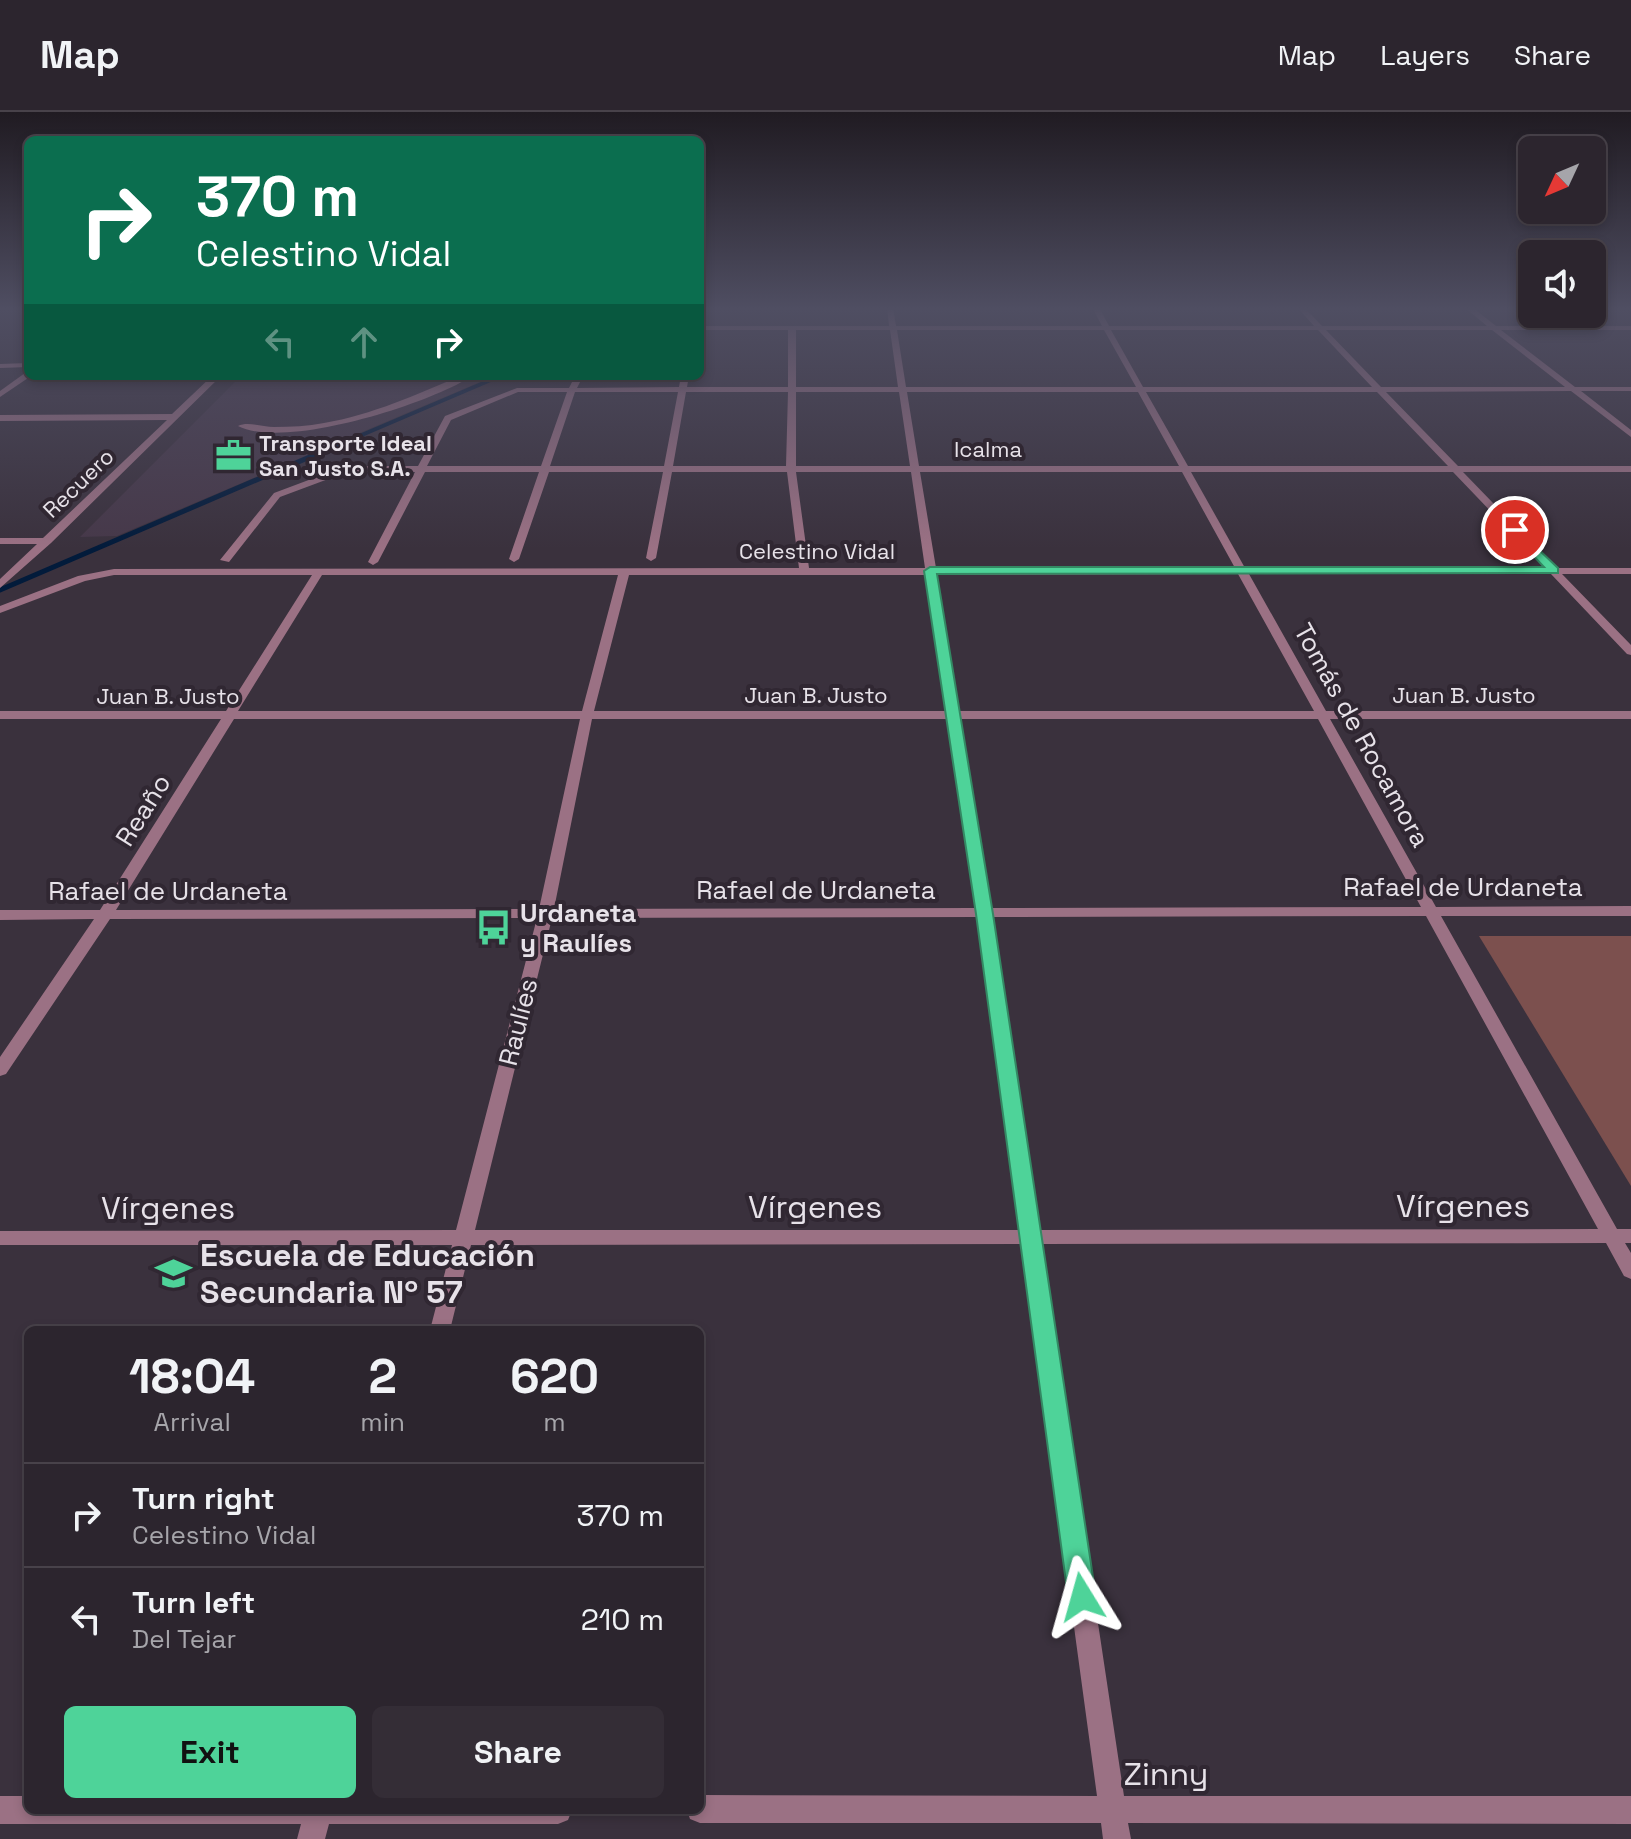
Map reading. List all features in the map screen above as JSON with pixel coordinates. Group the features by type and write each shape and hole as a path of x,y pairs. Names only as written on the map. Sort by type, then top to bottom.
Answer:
{"street":[{"name":"Recuero","path":"1,584 205,388"},
{"path":"242,426 282,431 360,416 440,388"},
{"name":"Tomás de Rocamora","path":"1138,388 1187,469 1432,911 1621,1236 1631,1271"},
{"path":"1380,388 1631,652"},
{"path":"1571,389 1631,434"},
{"path":"373,562 448,418 517,390 1631,389"},
{"path":"514,559 572,390"},
{"path":"651,558 682,390"},
{"path":"791,390 791,469 804,570"},
{"path":"904,390 913,469 984,914 1117,1839"},
{"path":"0,418 175,417"},
{"name":"Icalma","path":"225,560 277,495 346,469 1631,469"},
{"path":"0,541 47,541"},
{"name":"Celestino Vidal","path":"0,610 98,573 1631,571"},
{"name":"Reaño","path":"0,1070 105,915 319,572"},
{"name":"Raulíes","path":"441,1326 545,915 587,715 624,572"},
{"name":"Juan B. Justo","path":"0,715 1631,715"},
{"name":"Rafael de Urdaneta","path":"0,915 1631,911"},
{"name":"Vírgenes","path":"0,1238 1621,1236"},
{"name":"Zinny","path":"704,1809 1112,1807 1631,1810"},
{"path":"0,1810 24,1810"},
{"path":"311,1839 317,1814"}],"shaded area":[{"name":"Transporte Ideal San Justo S.A.","path":"229,388 467,388 117,536 80,537"},
{"path":"1479,936 1631,936 1631,1186"}],"waterway":[{"path":"350,440 473,388"},
{"path":"0,590 354,438"}],"place":[{"name":"Transporte Ideal San Justo S.A.","path":"233,456"},
{"name":"Urdaneta y Raulíes","path":"494,928"},
{"name":"Escuela de Educación Secundaria Nº 57","path":"174,1273"}],"route":[{"path":"1082,1597 984,914 930,571 1554,571 1515,530"}]}
